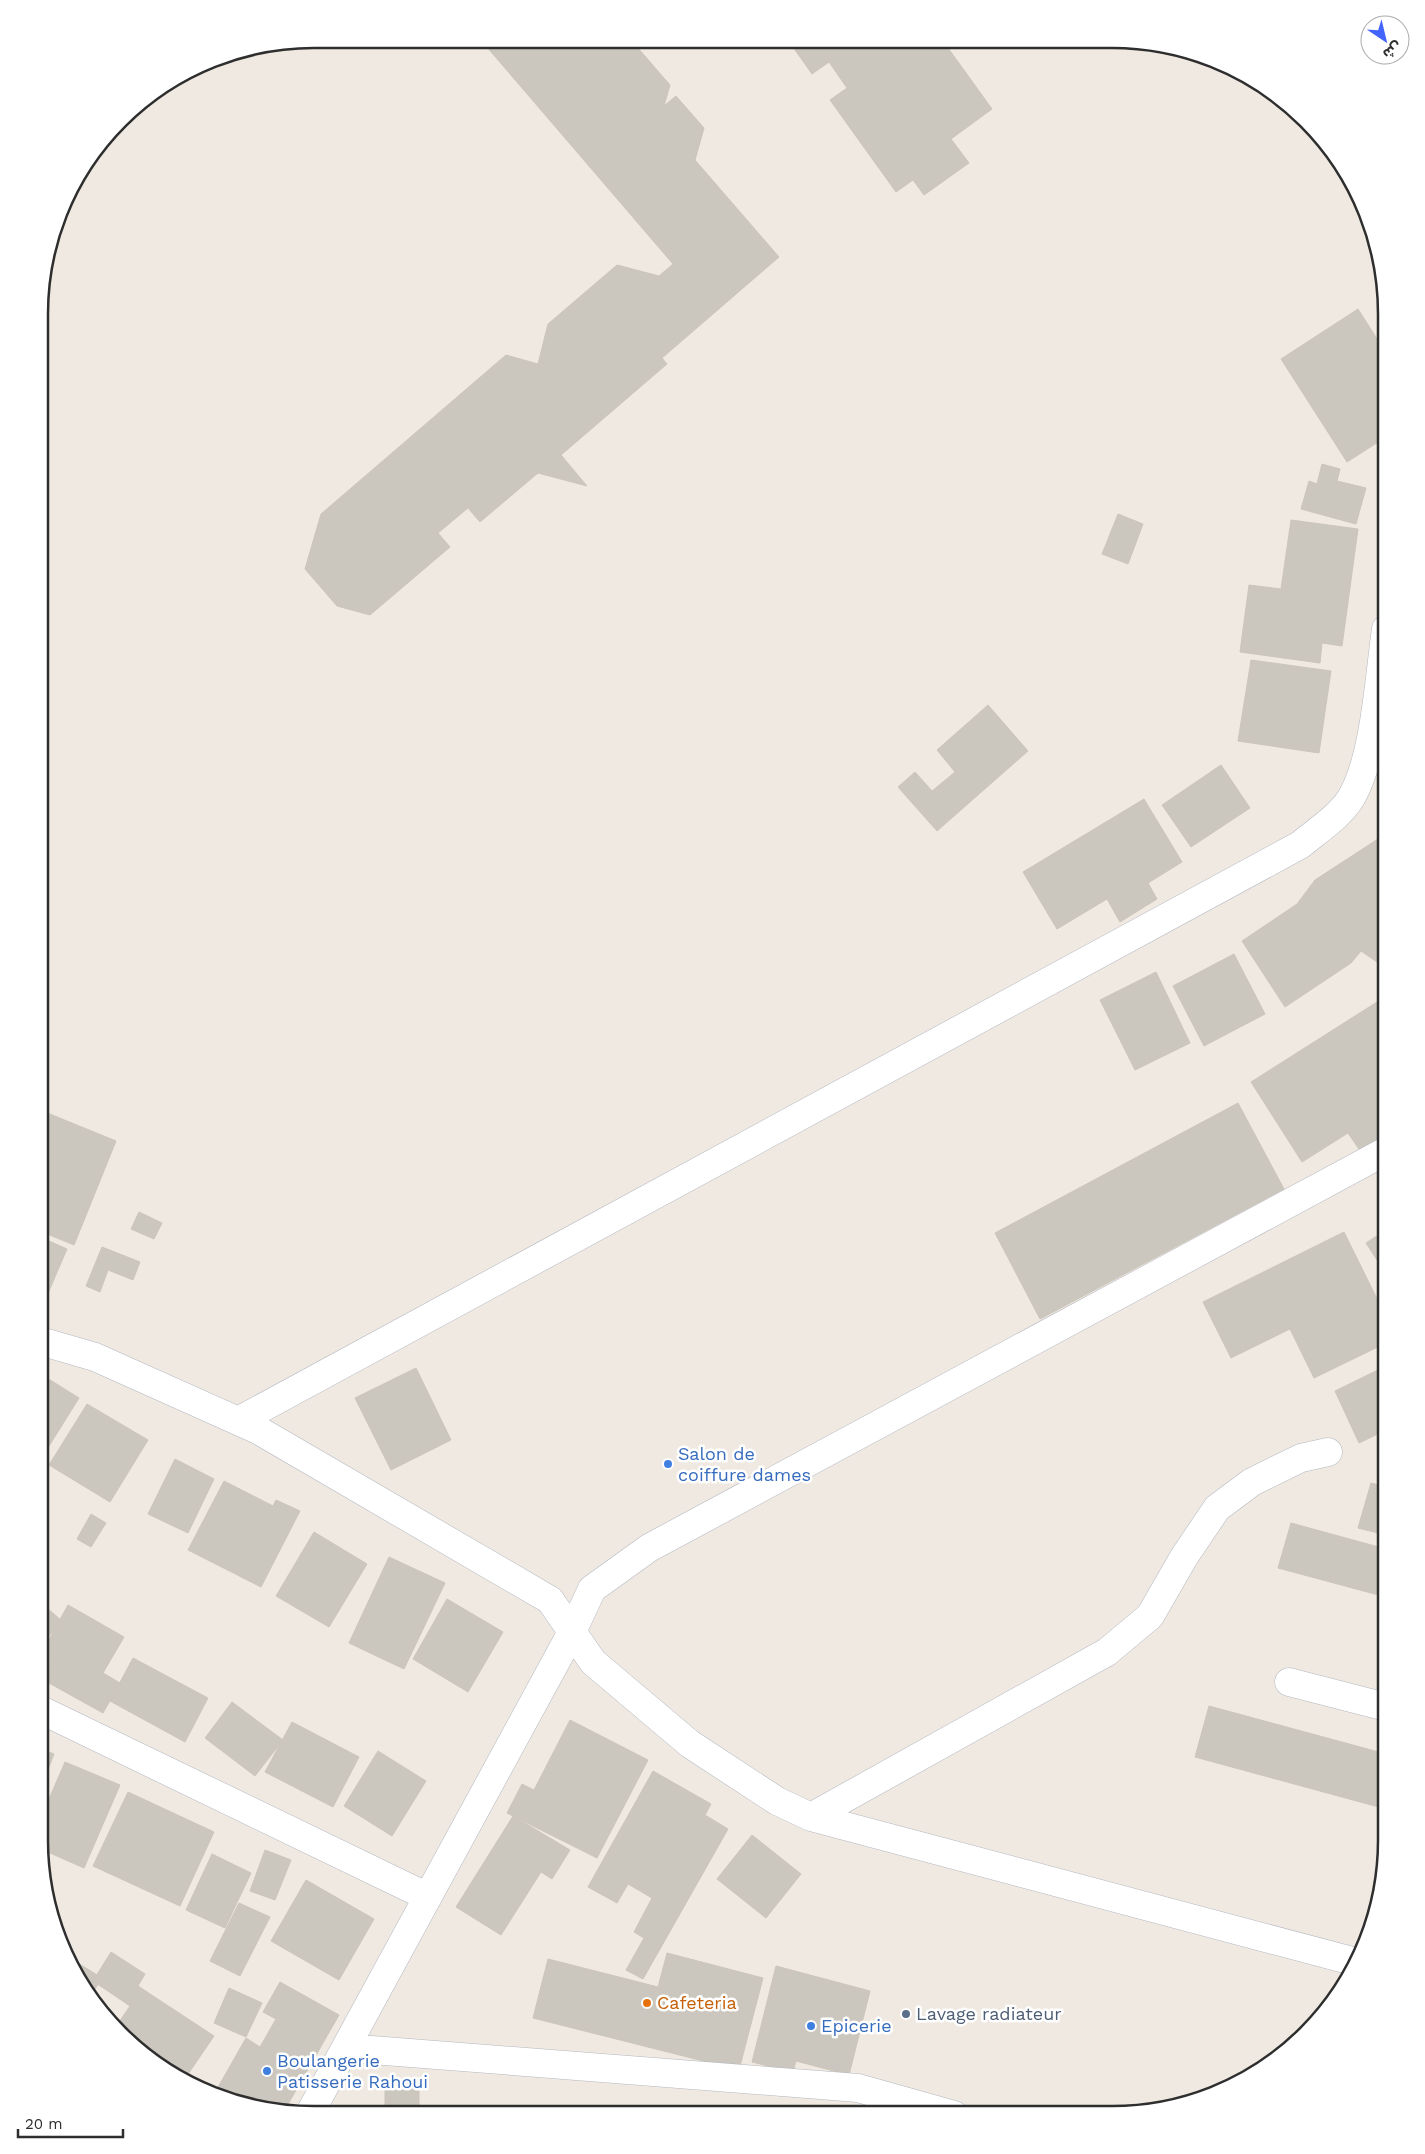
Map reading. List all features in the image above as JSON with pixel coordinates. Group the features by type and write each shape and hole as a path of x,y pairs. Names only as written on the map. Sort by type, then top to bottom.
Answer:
{"street":[{"path":"238,1421 1300,845 1333,817 1351,798 1368,755 1378,686"},
{"path":"314,2106 572,1632 592,1590 649,1548 1378,1155"},
{"path":"48,1343 95,1357 258,1430 550,1600 593,1662 690,1744 769,1796 812,1817 1349,1960"},
{"path":"812,1817 1107,1652 1150,1616 1184,1557 1217,1508 1252,1482 1301,1458 1328,1452"},
{"path":"1289,1682 1378,1705"},
{"path":"48,1713 428,1897"},
{"path":"346,2048 858,2088 922,2106"}],"building":[{"path":"488,48 638,48 670,85 664,106 676,96 704,128 695,160 779,257 662,358 667,364 561,455 587,486 538,473 480,522 468,508 438,533 450,547 370,615 337,606 305,569 321,514 506,355 538,364 548,324 617,265 659,276 673,264"},
{"path":"794,48 948,48 992,109 951,139 969,163 924,195 913,180 896,192 830,100 847,88 829,62 812,74"},
{"path":"1358,309 1378,340 1378,442 1347,462 1281,359"},
{"path":"1322,464 1340,469 1337,481 1366,488 1356,524 1301,509 1309,481 1317,484"},
{"path":"1118,514 1143,524 1128,564 1102,554"},
{"path":"1291,520 1358,529 1342,646 1322,643 1320,663 1240,652 1249,585 1281,589"},
{"path":"1251,660 1331,671 1319,753 1238,741"},
{"path":"988,705 1028,751 937,831 898,787 915,772 932,791 955,772 937,750"},
{"path":"1221,765 1250,808 1191,847 1162,805"},
{"path":"1144,799 1182,862 1148,883 1157,899 1120,922 1107,899 1057,929 1023,872"},
{"path":"1378,839 1378,963 1361,951 1351,963 1285,1007 1242,941 1297,904 1315,880"},
{"path":"1234,954 1265,1014 1204,1046 1173,986"},
{"path":"1156,972 1190,1043 1135,1070 1100,1000"},
{"path":"1377,1002 1378,1004 1378,1146 1363,1155 1348,1133 1302,1162 1251,1082"},
{"path":"1238,1103 1284,1189 1040,1319 995,1233"},
{"path":"48,1113 116,1141 74,1245 48,1234"},
{"path":"139,1212 162,1223 154,1239 131,1229"},
{"path":"1344,1232 1378,1301 1378,1347 1314,1378 1290,1329 1231,1358 1203,1302"},
{"path":"1378,1235 1378,1262 1366,1243"},
{"path":"48,1241 67,1249 48,1293"},
{"path":"102,1247 140,1262 133,1280 108,1270 100,1292 86,1286"},
{"path":"416,1368 451,1440 391,1470 355,1398"},
{"path":"1378,1370 1378,1434 1359,1443 1335,1391"},
{"path":"48,1379 79,1398 48,1448"},
{"path":"87,1404 148,1440 110,1502 49,1465"},
{"path":"175,1459 214,1479 188,1533 148,1514"},
{"path":"224,1481 273,1506 276,1500 300,1511 261,1587 188,1550"},
{"path":"1371,1483 1378,1485 1378,1533 1358,1528"},
{"path":"91,1514 106,1523 91,1547 77,1539"},
{"path":"1291,1523 1378,1547 1378,1595 1278,1568"},
{"path":"314,1532 367,1564 329,1627 276,1596"},
{"path":"389,1557 445,1583 404,1669 349,1643"},
{"path":"447,1599 503,1632 468,1692 413,1659"},
{"path":"68,1605 124,1637 103,1673 120,1683 103,1713 48,1682 48,1663 50,1659 48,1658 48,1641"},
{"path":"48,1609 62,1621 48,1637"},
{"path":"133,1658 208,1698 185,1742 110,1701"},
{"path":"232,1702 283,1740 255,1776 205,1738"},
{"path":"1209,1706 1378,1752 1378,1807 1195,1757"},
{"path":"570,1720 648,1760 597,1858 507,1813 522,1784 534,1790"},
{"path":"292,1722 359,1757 333,1807 265,1772"},
{"path":"378,1751 426,1781 392,1836 344,1806"},
{"path":"48,1752 54,1754 48,1770"},
{"path":"65,1762 120,1785 84,1868 48,1852 48,1801"},
{"path":"653,1771 711,1804 705,1815 728,1829 643,1979 626,1970 644,1938 634,1932 652,1898 628,1884 617,1903 588,1887"},
{"path":"128,1792 214,1832 180,1906 93,1866"},
{"path":"513,1816 570,1850 552,1879 541,1872 501,1935 456,1907"},
{"path":"752,1835 801,1874 766,1918 717,1879"},
{"path":"265,1850 291,1860 275,1900 250,1891"},
{"path":"212,1854 251,1873 225,1928 186,1910"},
{"path":"306,1880 374,1919 339,1980 271,1941"},
{"path":"239,1903 270,1917 240,1976 210,1961"},
{"path":"111,1952 145,1974 138,1986 214,2036 188,2075 152,2052 125,2029 119,2022 130,2006 93,1981"},
{"name":"Cafeteria","path":"667,1953 763,1978 739,2070 533,2018 548,1959 658,1987"},
{"path":"77,1963 102,1978 94,1991"},
{"name":"Epicerie","path":"776,1966 870,1991 849,2075 796,2061 793,2072 752,2062"},
{"name":"Boulangerie Patisserie Rahoui","path":"280,1982 339,2015 288,2105 245,2097 218,2088 246,2038 260,2047 276,2019 263,2012"},
{"path":"229,1988 262,2003 246,2037 214,2023"},
{"path":"385,2079 419,2079 419,2106 385,2106"}],"place":[{"name":"Salon de coiffure dames","path":"668,1464"},
{"name":"Cafeteria","path":"647,2003"},
{"name":"Lavage radiateur","path":"906,2014"},
{"name":"Epicerie","path":"811,2026"},
{"name":"Boulangerie Patisserie Rahoui","path":"267,2071"}]}
